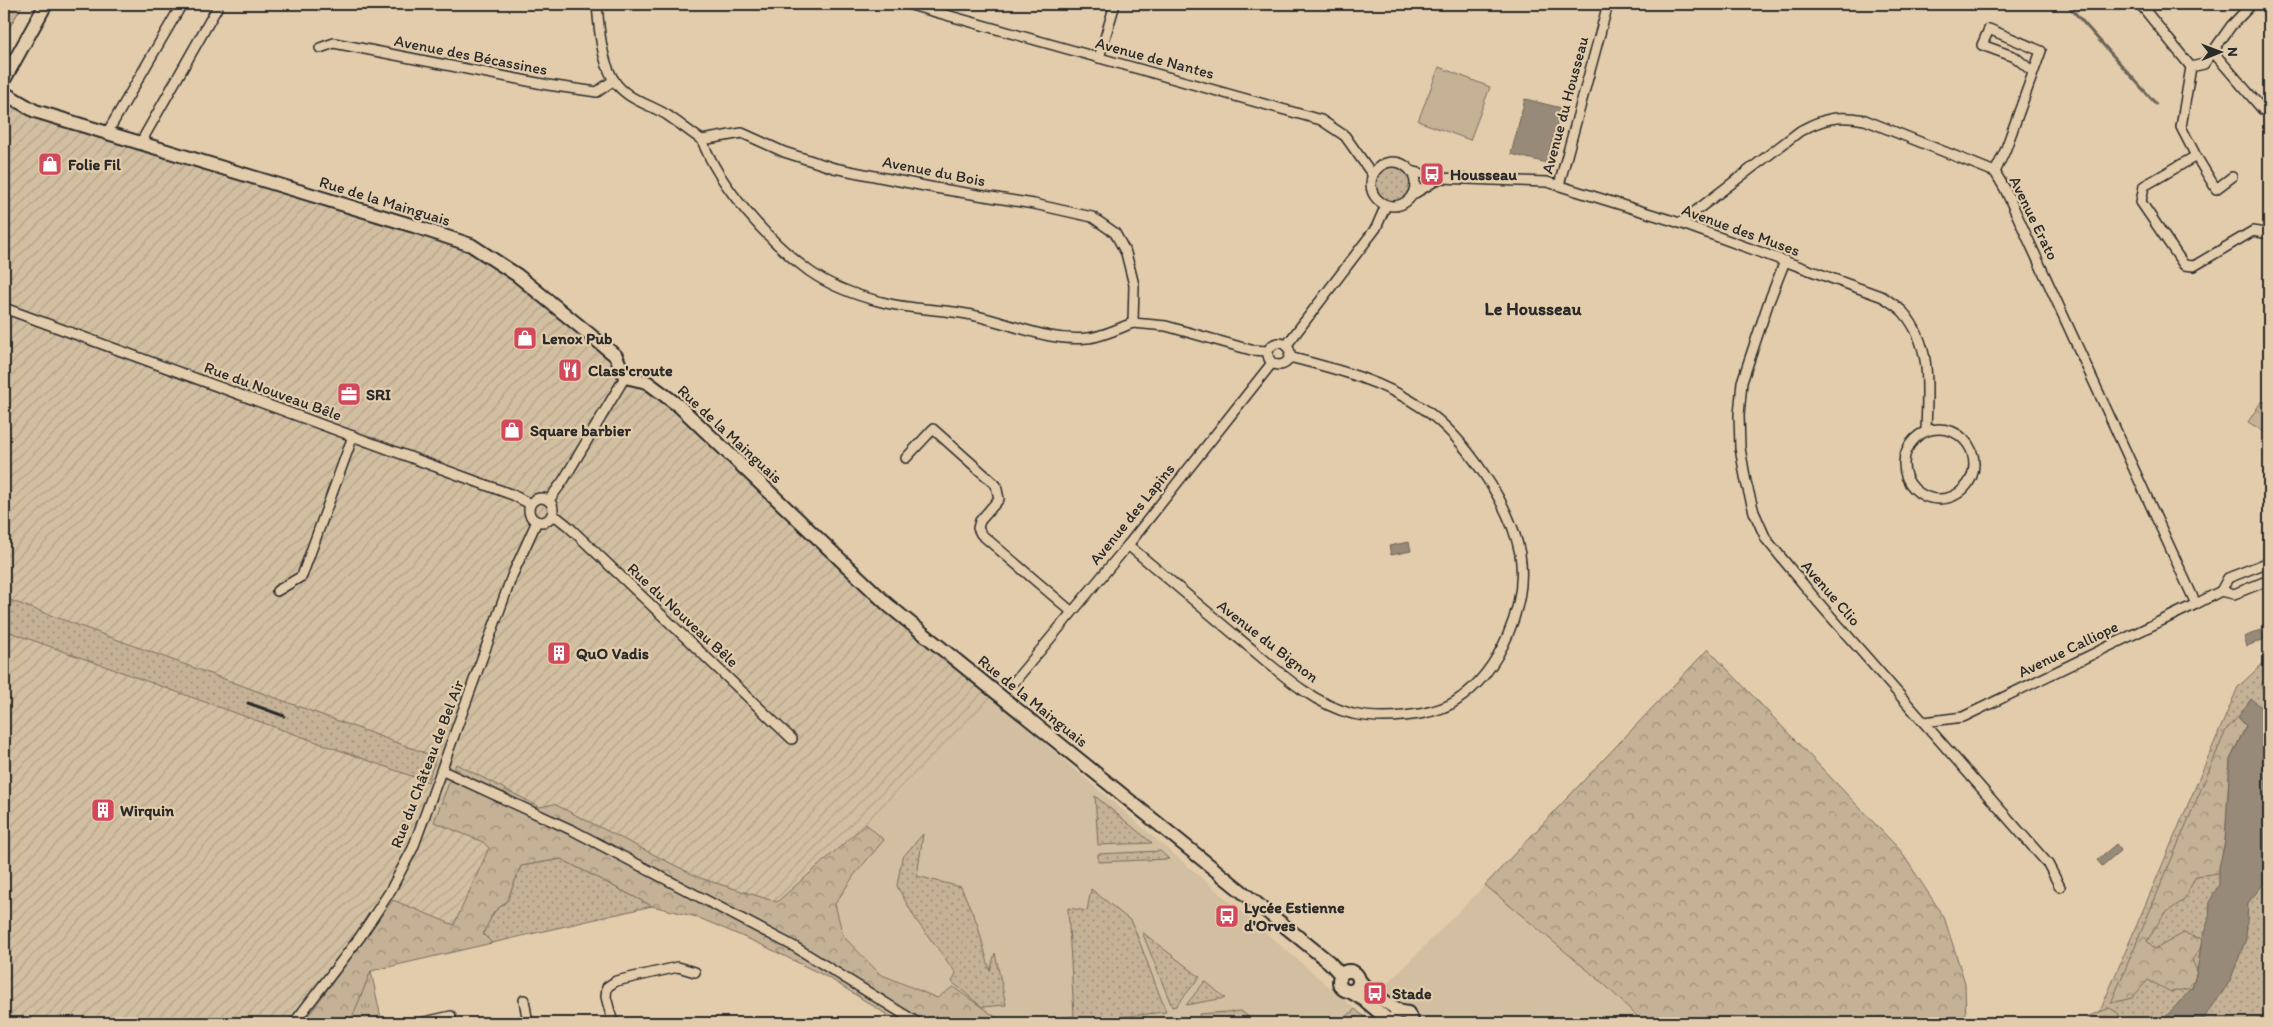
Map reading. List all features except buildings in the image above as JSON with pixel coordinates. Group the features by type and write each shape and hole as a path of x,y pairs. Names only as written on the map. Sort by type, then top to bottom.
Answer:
{"street":[{"path":"4,80 46,4"},
{"path":"108,133 182,4"},
{"path":"597,4 605,56 614,80 636,101 666,115 702,140 706,152 728,186 770,236 810,272 836,285 882,302 974,316 1060,339 1089,338 1133,323 1166,326 1251,350 1268,351 1276,344 1286,346"},
{"name":"Avenue de Nantes","path":"906,4 1321,120 1346,136 1372,174"},
{"path":"1099,58 1115,4"},
{"name":"Avenue du Housseau","path":"1559,185 1608,4"},
{"path":"2140,4 2191,67 2181,127 2196,156 2216,188 2232,177"},
{"path":"2191,67 2204,64 2231,26 2252,4"},
{"path":"140,142 217,8"},
{"path":"1995,172 2041,51 1988,29 1982,45 2014,57 2033,72"},
{"name":"Avenue des Bécassines","path":"320,48 334,43 548,85 597,92 614,80"},
{"path":"2213,52 2264,110"},
{"name":"Rue de la Mainguais","path":"4,93 35,111 472,246 518,275 616,356 625,377 647,382 679,406 888,605 1329,962 1341,975"},
{"name":"Avenue Erato","path":"1680,223 1800,131 1822,119 1846,116 1865,120 1995,172 2005,189 2196,604"},
{"name":"Avenue du Bois","path":"702,140 742,133 784,152 834,168 935,188 1053,207 1092,217 1115,233 1126,252 1134,285 1133,323"},
{"path":"2196,156 2144,186 2142,202 2184,266 2194,266 2253,232 2269,234"},
{"path":"1412,195 1415,183 1411,171 1400,163 1387,162 1372,174 1370,182 1374,196 1386,205 1401,205 1412,195 1440,178"},
{"name":"Avenue des Muses","path":"1411,171 1440,178 1547,182 1559,185 1680,223 1883,297 1904,313 1919,338 1927,365 1926,431"},
{"path":"1286,346 1376,228 1386,205"},
{"name":"Avenue Clio","path":"1786,261 1768,304 1742,382 1740,448 1754,512 1766,539 2048,864 2060,887"},
{"name":"Rue du Nouveau Bêle","path":"4,308 513,495 530,504"},
{"path":"1268,351 1268,358 1272,363 1283,365 1289,356 1286,346"},
{"name":"Avenue du Bignon","path":"1128,545 1284,675 1320,700 1353,714 1395,717 1426,712 1456,701 1477,681 1496,658 1510,632 1521,590 1520,555 1514,528 1475,458 1426,410 1402,395 1371,379 1289,356"},
{"name":"Avenue des Lapins","path":"1014,682 1071,611 1128,545 1272,363"},
{"path":"549,500 563,481 625,377"},
{"path":"906,458 934,429 996,485 999,499 980,521 978,528 981,534 1071,611"},
{"path":"1948,430 1963,438 1972,452 1975,463 1968,484 1960,493 1950,498 1938,500 1926,498 1908,482 1904,471 1904,458 1912,442 1926,431 1948,430"},
{"path":"277,591 302,576 353,436"},
{"path":"539,498 549,500 553,510 551,516 545,521 537,521 530,516 530,504 539,498"},
{"name":"Rue du Nouveau Bêle","path":"551,516 558,518 568,526 792,739"},
{"name":"Rue du Château de Bel Air","path":"294,1023 360,937 389,893 414,848 512,576 537,521"},
{"name":"Avenue Calliope","path":"1924,722 1963,717 2196,604 2221,590 2228,578 2269,562"},
{"name":"Avenue Calliope","path":"2221,590 2234,594 2269,580"},
{"path":"443,771 574,831 795,947 918,1023"},
{"path":"613,1023 606,997 608,987 616,982 678,967 695,972"},
{"path":"1402,1012 1395,1016 1392,1023 1363,999 1340,986 1341,975 1346,972 1356,975 1369,991 1410,1015 1413,1023"},
{"path":"1349,991 1355,989 1359,980"},
{"path":"524,1000 528,1023"},
{"path":"420,1023 439,1021 451,1016"}],"shaded area":[{"path":"4,99 493,255 607,345 653,394 921,638 996,702 866,824 777,902 700,878 554,804 540,807 456,764 483,842 489,848 454,925 393,900 303,1023 4,1023 4,630 428,782 436,757 4,598"},
{"path":"1525,99 1561,108 1547,163 1511,154"},
{"path":"1409,542 1411,551 1391,555 1389,546"},
{"path":"2261,630 2265,639 2247,646 2244,637"},
{"path":"2251,699 2269,713 2269,867 2265,882 2248,903 2246,939 2230,981 2201,1023 2160,1023 2192,988 2197,971 2202,939 2209,918 2210,901 2219,884 2219,867 2225,842 2230,760 2246,726 2238,717"},
{"path":"996,702 1355,1009 1340,1023 1004,1023 953,987 937,998 880,974 843,936 835,904 855,874 884,840 866,824"},
{"path":"2116,844 2121,850 2102,866 2097,860"},
{"path":"1485,885 1604,984 1644,1023 1424,1023 1383,988"}],"green space":[{"path":"4,4 23,4 4,37"},
{"path":"1439,67 1490,87 1470,140 1418,121"},
{"path":"1393,165 1406,171 1412,184 1406,197 1393,203 1380,197 1374,184 1380,171"},
{"path":"2261,402 2269,402 2269,435 2248,422"},
{"path":"4,598 436,757 428,782 4,630"},
{"path":"1708,649 1900,850 1944,917 1965,983 1966,1023 1644,1023 1604,984 1485,885"},
{"path":"2269,658 2269,1023 2095,1023 2238,687"},
{"path":"2269,675 2269,713 2261,684"},
{"path":"2238,717 2246,726 2230,760 2225,842 2219,873 2196,876 2184,900 2164,914 2147,941 2155,949 2184,933 2202,939 2200,949 2192,960 2197,971 2192,988 2171,992 2148,980 2132,998 2111,1003 2226,730"},
{"path":"456,764 540,807 554,804 700,878 777,902 866,824 884,840 855,874 835,904 843,936 880,974 937,998 953,987 1004,1023 900,1023 829,978 760,944 697,917 652,906 561,859 521,866 507,901 494,912 483,934 492,943 371,971 351,1023 303,1023 393,900 454,925 489,848 483,842 434,822"},
{"path":"1095,796 1152,843 1098,845"},
{"path":"923,834 917,876 961,887 977,923 990,971 995,953 1006,1005 982,1007 952,982 956,973 916,920 897,886 902,858"},
{"path":"1160,851 1169,859 1098,862 1098,854"},
{"path":"561,859 652,906 492,943 482,934 494,912 507,901 521,866"},
{"path":"1091,889 1132,922 1166,1012 1111,1018 1111,1023 1015,1023 1014,1021 1074,1016 1068,908 1087,911"},
{"path":"1142,932 1200,977 1176,1006 1172,1007"},
{"path":"371,971 382,1023 351,1023 352,1018"},
{"path":"1205,981 1225,998 1186,1005"},
{"path":"2110,1008 2118,1013 2122,1023 2087,1023 2089,1016"},
{"path":"1355,1009 1372,1023 1340,1023"},
{"path":"1241,1011 1256,1023 1200,1023 1199,1014"}],"waterway":[{"path":"2067,4 2156,104"}],"railway":[{"path":"248,703 284,716"}],"place":[{"name":"Folie Fil","path":"50,164"},
{"name":"Housseau","path":"1432,174"},
{"name":"Lenox Pub","path":"525,338"},
{"name":"Class'croute","path":"570,370"},
{"name":"SRI","path":"349,394"},
{"name":"Square barbier","path":"512,430"},
{"name":"QuO Vadis","path":"559,653"},
{"name":"Wirquin","path":"103,810"},
{"name":"Lycée Estienne d'Orves","path":"1227,916"},
{"name":"Stade","path":"1375,993"}],"district":[{"name":"Le Housseau","path":"1533,309"}]}
